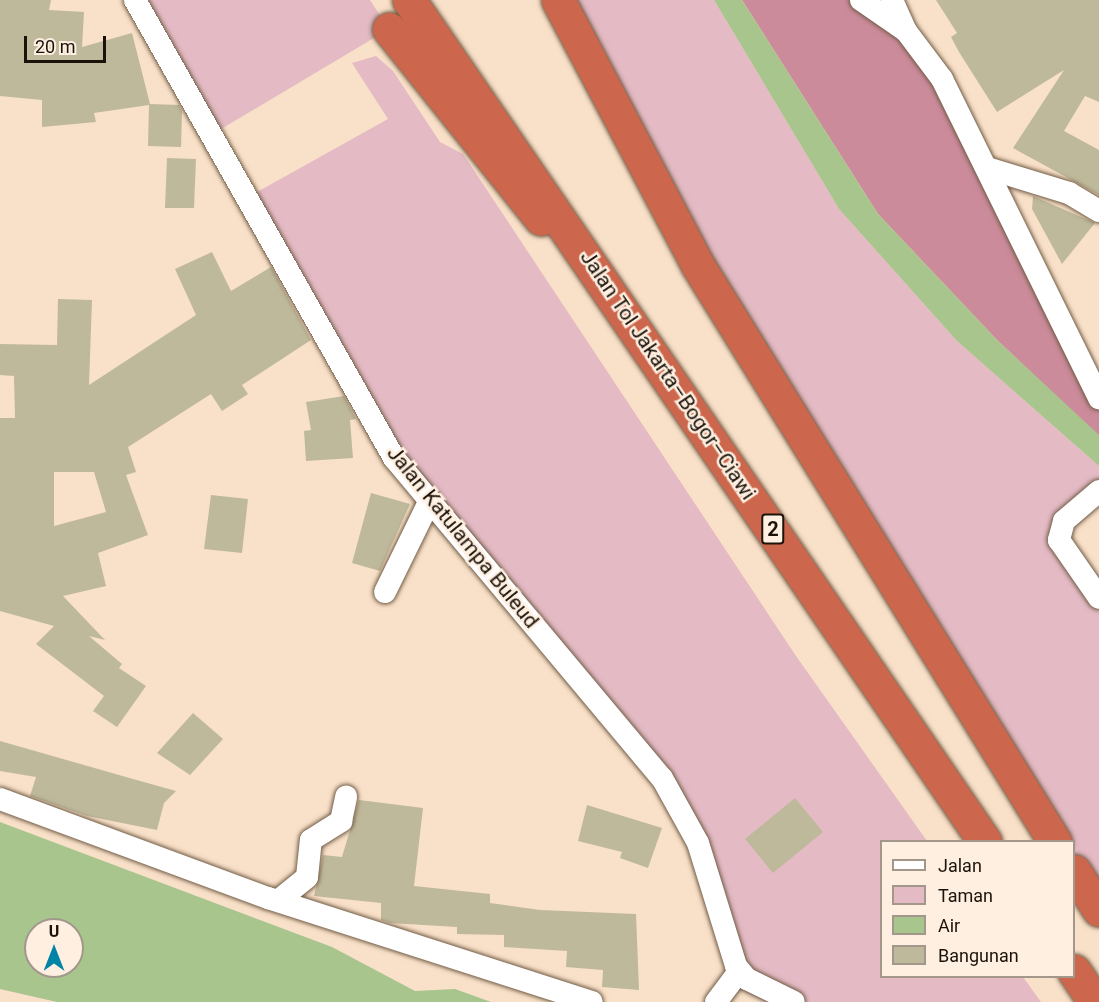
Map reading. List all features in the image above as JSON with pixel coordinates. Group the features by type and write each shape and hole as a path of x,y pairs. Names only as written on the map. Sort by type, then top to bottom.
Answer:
{"highway":[{"name":"Jalan Tol Jakarta–Bogor–Ciawi","path":"409,0 627,313 984,840"},
{"path":"558,0 697,264 1054,840"},
{"path":"389,29 504,180 627,313"},
{"path":"1075,873 1099,910"},
{"path":"1075,972 1095,1002"}],"street":[{"name":"Jalan Katulampa Buleud","path":"135,0 394,458 684,808 739,972"},
{"path":"861,0 906,31"},
{"path":"892,0 906,31 942,79 1099,398"},
{"path":"987,168 1069,193 1099,211"},
{"path":"1099,491 1064,520 1059,540 1099,598"},
{"path":"386,592 430,500"},
{"path":"279,900 307,877 311,840 341,821 346,797"},
{"path":"0,799 279,900 592,1002"},
{"path":"716,1002 739,972 794,1002"}],"green space":[{"path":"134,0 370,0 389,29 211,135"},
{"path":"558,0 714,0 839,209 957,341 1099,466 1099,491 1059,540 1099,598 1099,910 1075,873 1075,840 1054,840"},
{"path":"376,56 393,71 440,142 463,154 796,656 926,840 880,840 880,978 1024,978 1041,1002 767,1002 739,989 690,822 425,509 243,200 388,119 352,63"}],"shaded area":[{"path":"742,0 861,0 906,31 1099,399 1099,436 997,340 878,214"}],"water":[{"path":"714,0 742,0 878,214 997,340 1099,435 1099,466 957,341 839,209"},
{"path":"0,822 332,947 415,991 455,989 491,1002 57,1002 0,989"}],"building":[{"path":"0,0 51,0 49,10 84,12 82,47 132,33 150,104 179,105 182,111 181,147 148,146 149,105 94,113 96,122 42,127 42,100 0,96"},
{"path":"936,0 1099,0 1099,102 1085,96 1064,131 1099,150 1099,195 1013,148 1064,70 997,112 959,52 951,37 957,33"},
{"path":"167,158 196,159 194,208 165,208"},
{"path":"1033,196 1095,223 1062,264 1032,209"},
{"path":"212,252 231,291 271,267 311,340 242,385 248,394 222,411 211,394 128,447 136,472 126,475 148,535 98,553 106,586 63,596 105,640 89,636 122,664 119,668 146,686 117,727 93,711 104,696 36,644 54,626 0,611 0,418 15,418 14,376 0,375 0,344 57,345 58,299 92,300 89,385 196,315 175,269","holes":["54,472 94,472 106,512 54,526"]},
{"path":"344,396 356,419 350,420 353,458 306,461 304,431 311,430 306,402"},
{"path":"371,493 410,504 380,571 352,563"},
{"path":"211,495 248,499 242,553 204,549"},
{"path":"193,713 223,739 190,775 157,753"},
{"path":"0,741 176,791 164,803 157,830 87,816 30,796 36,777 0,771"},
{"path":"795,798 823,832 773,873 745,839"},
{"path":"359,800 423,808 414,886 490,894 490,903 540,910 636,914 639,990 602,987 603,970 566,967 567,951 504,947 504,935 457,934 457,927 390,923 381,920 381,903 314,896 323,855 342,857"},
{"path":"587,805 662,828 648,868 620,858 622,852 578,841"}]}
